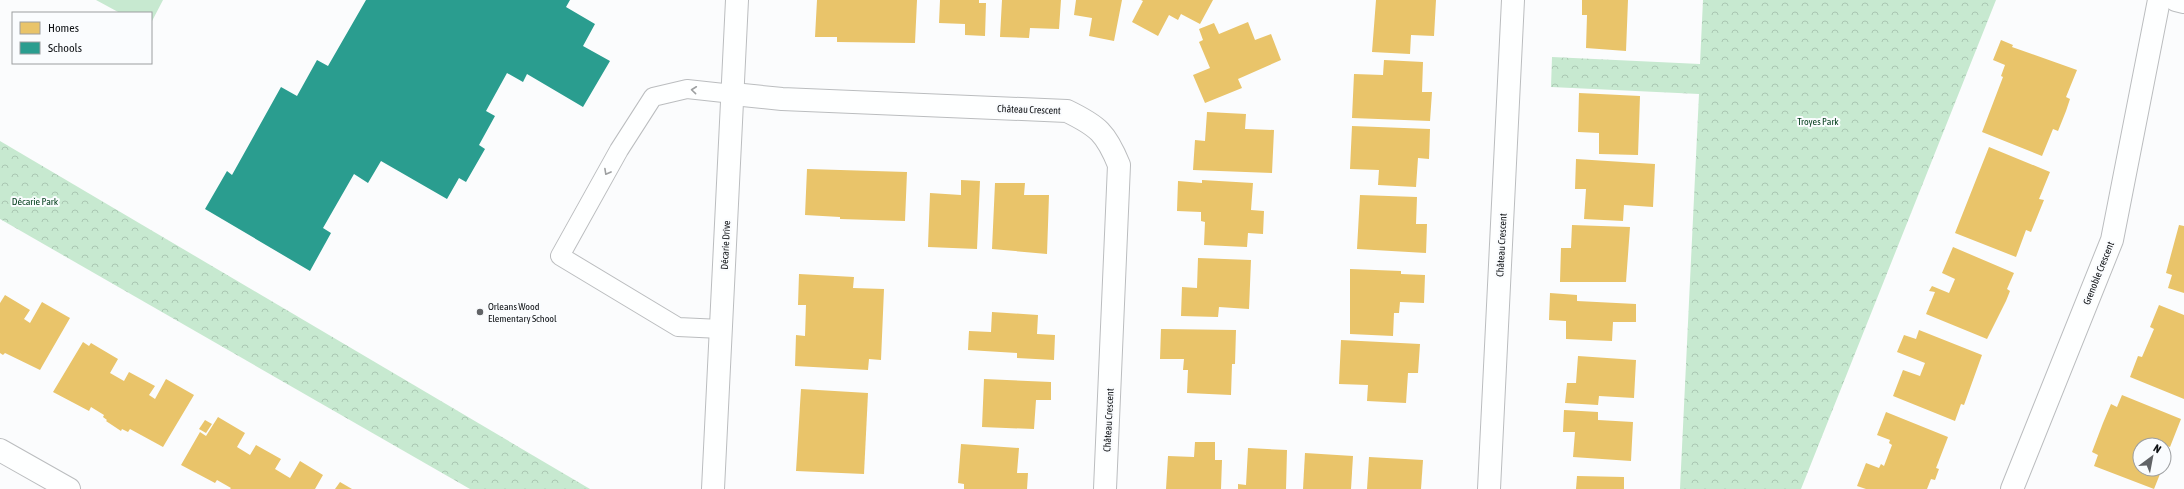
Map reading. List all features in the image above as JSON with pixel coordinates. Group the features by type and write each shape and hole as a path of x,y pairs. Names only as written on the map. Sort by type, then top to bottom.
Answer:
{"street":[{"name":"Décarie Drive","path":"713,489 737,0"},
{"name":"Château Crescent","path":"1489,489 1513,0"},
{"name":"Grenoble Crescent","path":"2012,489 2112,240 2159,0"},
{"path":"2176,0 2184,2"},
{"name":"Château Crescent","path":"733,94 790,99 1067,111 1085,119 1101,131 1111,146 1119,165 1104,489"},
{"path":"0,450 69,489"}],"lane":[{"path":"720,329 678,327 560,256 619,150 653,97 687,89 733,94"}],"green space":[{"path":"96,0 163,0 152,21 152,12 118,12"},
{"name":"Troyes Park","path":"1703,0 1996,0 1801,489 1680,489 1699,94 1551,87 1552,57 1700,64"},
{"name":"Décarie Park","path":"0,141 590,489 470,489 0,219"}],"building: Homes":[{"path":"817,0 917,0 915,43 837,42 837,37 815,37"},
{"path":"940,0 979,0 979,3 986,3 985,36 965,35 965,24 939,23"},
{"path":"1002,0 1061,0 1059,29 1030,28 1029,38 1000,37"},
{"path":"1076,0 1122,0 1114,41 1089,36 1092,18 1074,15"},
{"path":"1141,0 1213,0 1200,24 1181,14 1178,20 1169,15 1158,36 1132,22 1143,1"},
{"path":"1376,0 1436,0 1434,36 1411,35 1410,54 1372,52"},
{"path":"1582,0 1628,0 1626,51 1586,48 1587,15 1582,15"},
{"path":"1248,22 1255,40 1271,34 1281,60 1238,79 1242,88 1205,103 1193,75 1210,68 1199,42 1203,40 1199,29 1214,23 1219,34"},
{"path":"2001,40 2013,45 2012,47 2077,70 2066,97 2070,99 2058,131 2053,129 2042,156 1982,132 2003,77 2001,76 2005,65 1993,60"},
{"path":"1384,60 1423,62 1422,92 1432,92 1430,121 1352,118 1354,74 1383,75"},
{"path":"1579,93 1640,96 1638,155 1599,154 1599,133 1578,132"},
{"path":"1207,112 1246,114 1245,129 1274,130 1272,173 1193,170 1195,140 1205,141"},
{"path":"1352,126 1430,129 1429,159 1418,158 1416,187 1378,185 1379,170 1350,169"},
{"path":"1989,147 2050,172 2039,199 2044,200 2031,232 2026,230 2016,257 1955,233"},
{"path":"1576,159 1655,164 1653,207 1624,205 1623,221 1584,219 1586,189 1575,189"},
{"path":"807,169 907,172 905,221 840,219 840,217 805,215"},
{"path":"961,180 980,181 977,249 928,247 930,193 961,195"},
{"path":"1202,180 1253,183 1251,210 1264,211 1263,234 1248,233 1247,247 1204,245 1205,222 1201,221 1201,212 1177,211 1178,181 1202,183"},
{"path":"995,183 1025,183 1024,195 1049,195 1047,254 992,249"},
{"path":"1360,195 1417,197 1416,224 1427,224 1426,253 1357,249"},
{"path":"1572,225 1630,227 1626,282 1560,282 1561,248 1571,248"},
{"path":"2179,225 2184,226 2184,293 2168,288 2172,275 2166,273"},
{"path":"1953,247 2014,273 2007,289 2010,291 2006,301 1987,339 1926,314 1935,292 1929,291 1932,286 1949,293 1955,279 1942,273"},
{"path":"1198,258 1251,260 1249,309 1219,307 1218,317 1181,316 1182,287 1197,288"},
{"path":"1350,269 1401,271 1401,274 1425,275 1424,303 1400,302 1399,313 1394,313 1393,336 1350,334"},
{"path":"799,274 854,277 853,288 884,289 881,360 869,359 868,370 795,366 796,335 805,336 806,305 798,305"},
{"path":"1550,293 1577,295 1577,301 1636,304 1636,322 1613,322 1612,341 1566,339 1566,321 1549,320"},
{"path":"5,295 30,310 24,319 30,323 42,302 70,318 40,370 5,353 3,355 0,353 0,303"},
{"path":"2159,305 2184,315 2184,399 2130,377 2138,356 2142,357 2154,329 2150,327"},
{"path":"992,312 1038,315 1037,334 1055,335 1054,360 1017,358 1017,353 968,350 969,331 991,332"},
{"path":"1161,329 1236,330 1235,364 1232,364 1231,395 1187,393 1188,370 1183,370 1184,359 1160,359"},
{"path":"1919,330 1982,355 1964,405 1961,404 1955,421 1893,396 1903,370 1920,376 1925,363 1897,352 1904,335 1916,339"},
{"path":"1341,340 1420,344 1418,373 1408,373 1406,403 1367,401 1368,385 1339,384"},
{"path":"83,342 89,346 91,343 118,359 110,373 124,381 129,372 155,386 149,395 155,399 166,379 194,395 163,447 130,429 128,432 122,429 121,431 106,421 107,420 103,417 104,415 91,407 89,411 53,392"},
{"path":"1578,356 1636,360 1634,398 1599,396 1598,405 1565,403 1567,383 1576,383"},
{"path":"984,379 1051,382 1051,400 1036,400 1034,429 982,427"},
{"path":"801,389 868,393 864,474 796,471"},
{"path":"2122,395 2181,419 2172,442 2172,437 2132,437 2132,477 2159,477 2154,489 2094,466 2098,455 2092,452 2103,423 2111,404 2117,407"},
{"path":"1564,410 1598,412 1598,420 1633,422 1631,461 1573,457 1575,432 1563,432"},
{"path":"1886,412 1948,437 1936,468 1939,469 1935,480 1931,479 1927,489 1866,489 1857,486 1866,463 1879,468 1881,464 1884,466 1892,445 1889,443 1890,440 1877,435"},
{"path":"218,417 245,433 237,447 250,455 256,445 281,459 275,469 290,478 300,461 323,475 315,489 230,489 231,488 217,480 215,483 181,465 200,432 206,436"},
{"path":"205,420 212,424 206,433 199,429"},
{"path":"1195,442 1215,442 1215,460 1222,460 1221,489 1166,489 1168,456 1194,457"},
{"path":"961,444 1019,448 1017,473 1028,473 1027,489 964,489 964,484 958,483"},
{"path":"1248,448 1287,450 1286,489 1238,489 1238,484 1246,485"},
{"path":"1305,453 1353,456 1351,489 1303,489"},
{"path":"1369,457 1423,460 1421,489 1367,489"},
{"path":"1577,476 1624,477 1624,489 1576,489"},
{"path":"340,482 352,489 335,489"}],"building: Schools":[{"path":"366,0 570,0 566,7 595,24 583,46 610,61 583,107 527,74 523,82 507,73 486,111 495,116 479,145 485,149 466,182 459,178 447,199 381,161 368,183 354,174 323,228 331,233 310,271 205,209 227,171 232,175 281,87 297,96 317,60 328,66"}],"place":[{"name":"Orleans Wood Elementary School","path":"480,312"}]}
